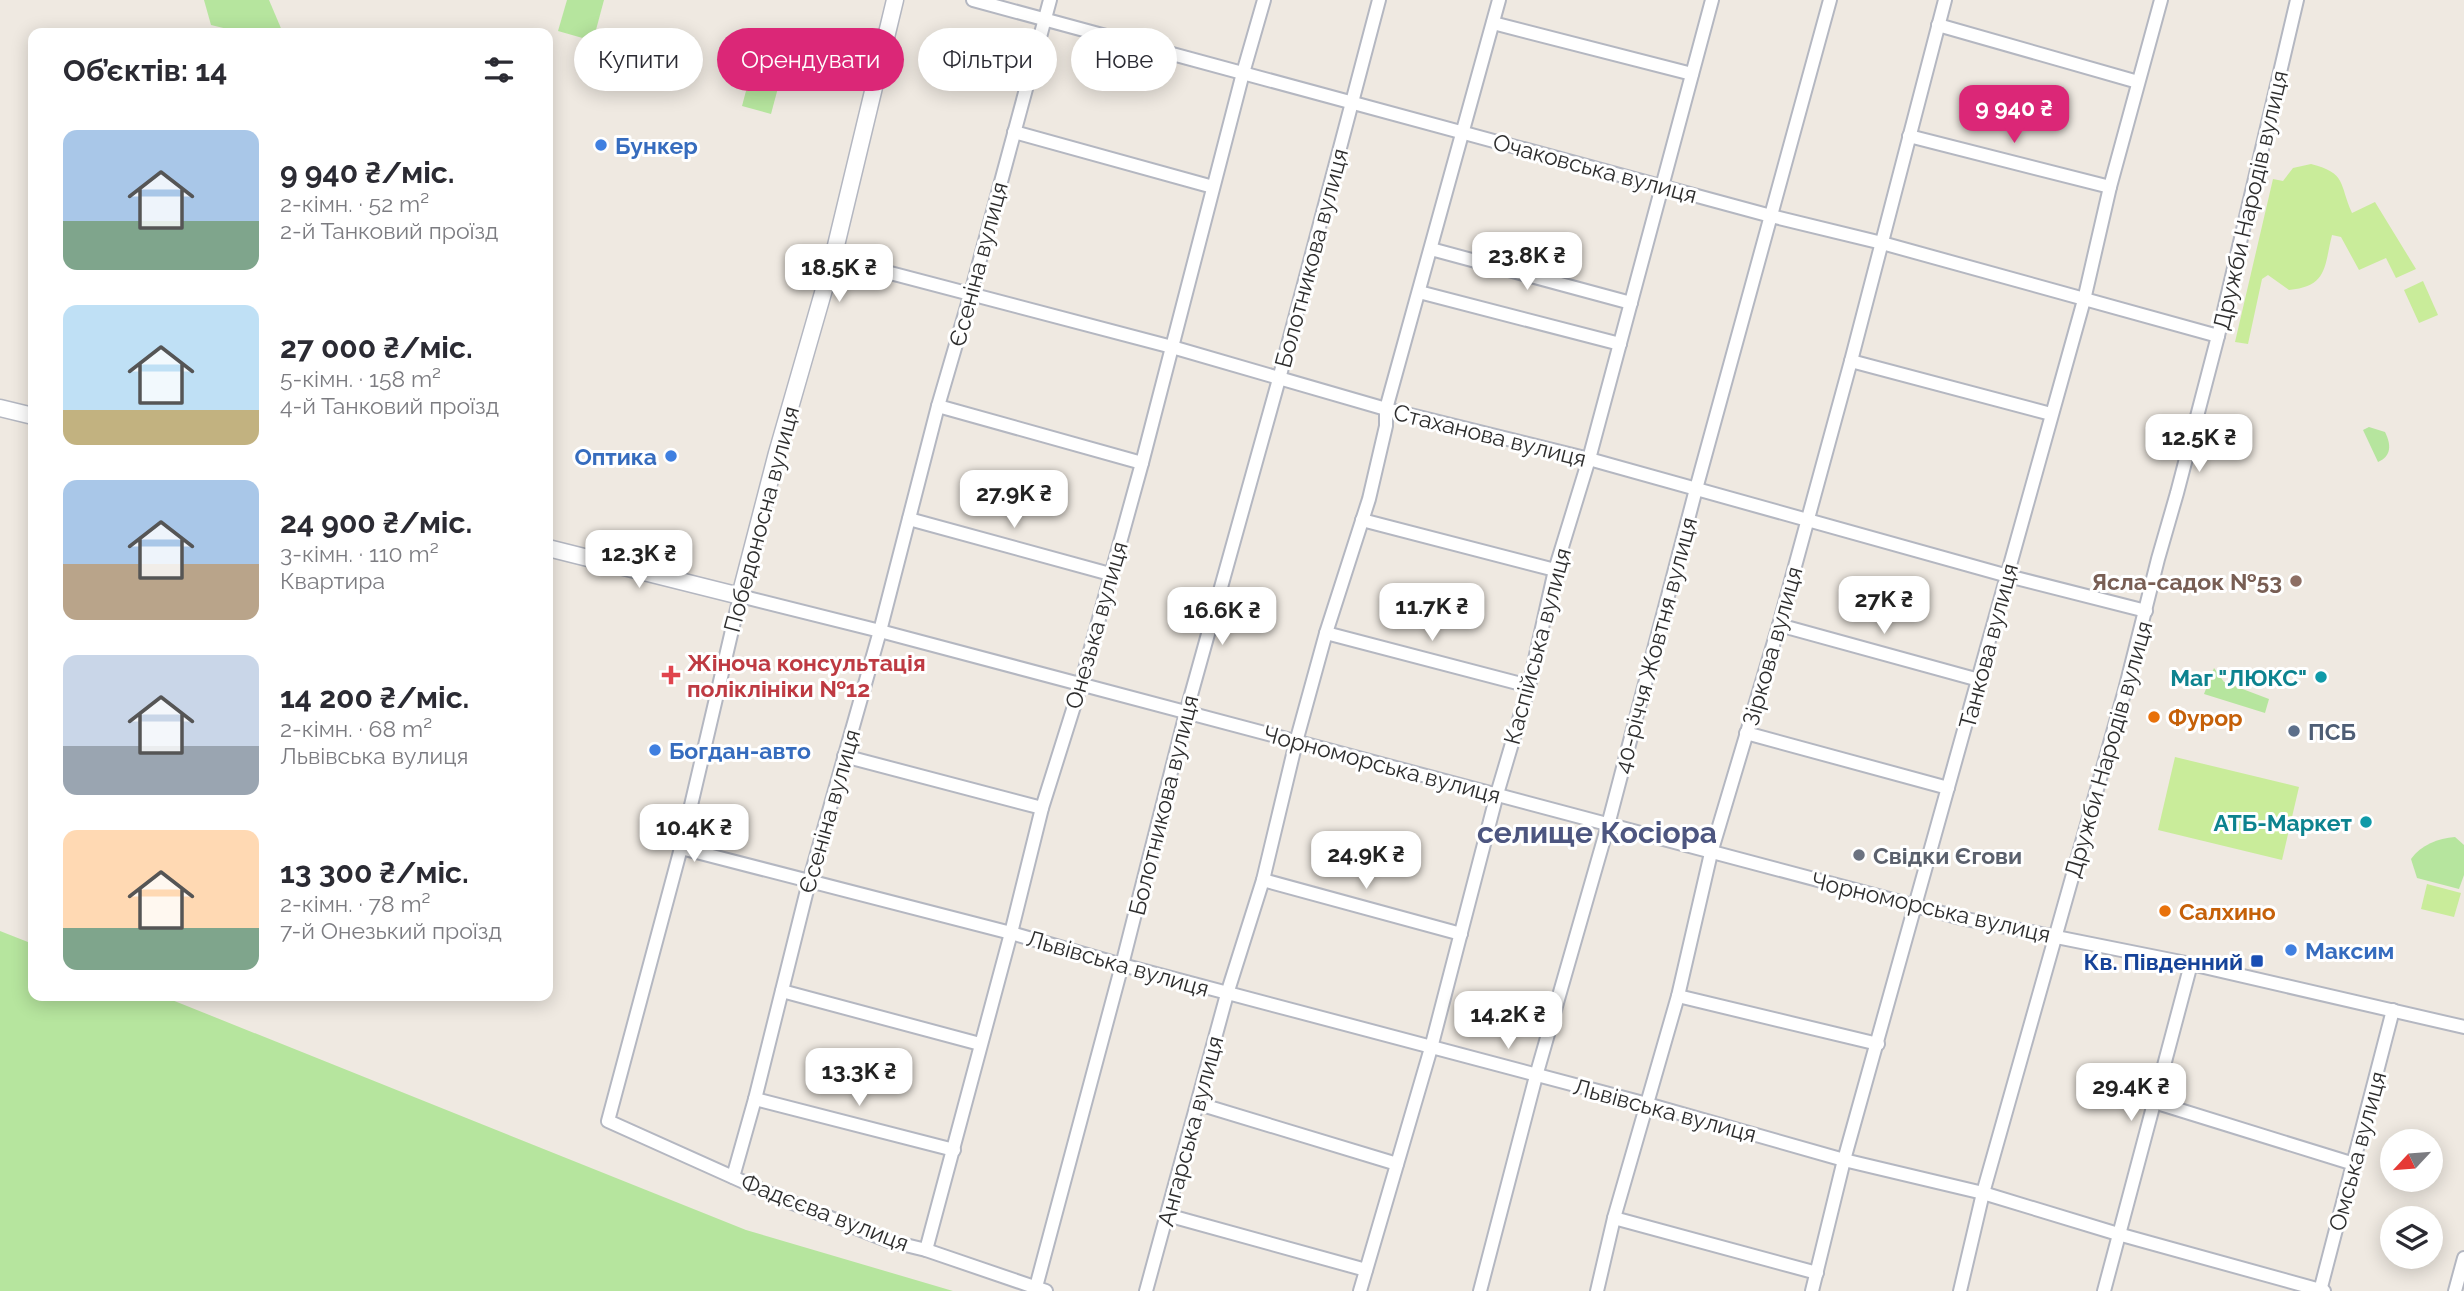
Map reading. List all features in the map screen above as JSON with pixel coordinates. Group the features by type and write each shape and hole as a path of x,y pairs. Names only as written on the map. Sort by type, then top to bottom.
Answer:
{"street":[{"name":"Победоносна вулиця","path":"608,1121 681,848 740,596 777,453 833,258 895,0"},
{"name":"Очаковська вулиця","path":"973,0 1771,216 1882,243 2218,336"},
{"name":"Єсеніна вулиця","path":"733,1177 809,882 880,631 938,406 1050,0"},
{"name":"Онезька вулиця","path":"926,1251 1042,808 1081,684 1142,463 1264,0"},
{"name":"Болотникова вулиця","path":"1041,1289 1186,713 1380,0"},
{"name":"Ангарська вулиця","path":"1146,1291 1227,994 1263,880 1296,742 1326,634 1362,520 1386,426 1385,409 1499,0"},
{"name":"Каспійська вулиця","path":"1360,1291 1431,1048 1497,794 1529,685 1556,570 1589,459 1712,0"},
{"name":"40-річчя Жовтня вулиця","path":"1480,1291 1536,1076 1608,825 1696,489 1830,0"},
{"name":"Зіркова вулиця","path":"1597,1291 1614,1218 1678,996 1711,853 1779,625 1852,361 1945,0"},
{"name":"Танкова вулиця","path":"1812,1291 1844,1160 2084,300 2110,187 2161,0"},
{"name":"Дружби Народів вулиця","path":"1960,1291 1983,1193 2146,611 2218,336 2297,0"},
{"path":"1493,23 1692,74"},
{"path":"1938,25 2138,82"},
{"path":"1014,132 1213,187"},
{"path":"1909,136 2110,187"},
{"path":"1431,249 1631,303"},
{"name":"Стаханова вулиця","path":"833,258 1172,347 1385,409 1589,459 1809,518 2008,576 2146,611"},
{"path":"1419,292 1620,344"},
{"path":"1852,361 2051,414"},
{"path":"938,406 1142,463"},
{"path":"0,408 28,413"},
{"path":"909,519 1110,574"},
{"path":"1362,520 1556,570"},
{"name":"Чорноморська вулиця","path":"553,549 880,631 1915,907 2192,964 2464,1027"},
{"path":"1779,625 1979,680"},
{"path":"1326,634 1529,685"},
{"path":"1746,733 1948,789"},
{"path":"844,756 1042,808"},
{"name":"Львівська вулиця","path":"681,848 1011,933 1227,994 1647,1104 1844,1160 1983,1193 2321,1291"},
{"path":"1263,880 1461,934"},
{"path":"2104,1291 2192,964"},
{"path":"782,991 980,1044"},
{"path":"1678,996 1878,1044"},
{"name":"Омська вулиця","path":"2321,1291 2393,1010"},
{"path":"755,1098 954,1150"},
{"path":"2154,1102 2354,1164"},
{"path":"1199,1104 1397,1164"},
{"name":"Фадєєва вулиця","path":"608,1121 775,1196 889,1241 1041,1289"},
{"path":"1167,1215 1366,1270"},
{"path":"1614,1218 1816,1273"},
{"path":"2455,1291 2464,1258"}],"green space":[{"path":"204,0 269,0 281,28 223,28 211,25"},
{"path":"567,0 604,0 596,28 574,28 574,36 558,31"},
{"path":"746,91 777,91 771,114 742,106"},
{"path":"2311,164 2331,171 2336,176 2352,213 2375,202 2416,269 2396,278 2386,258 2359,270 2341,237 2332,235 2322,273 2311,284 2289,290 2268,275 2262,279 2248,344 2235,342 2273,179 2283,181 2293,168"},
{"path":"2423,281 2438,315 2419,323 2404,290"},
{"path":"2369,427 2385,432 2388,441 2388,453 2378,462 2363,430"},
{"path":"2214,668 2224,682 2269,699 2265,713 2204,694"},
{"path":"2175,757 2299,787 2282,860 2158,830"},
{"path":"2455,837 2464,845 2464,875 2459,889 2417,878 2411,859 2415,854 2430,843"},
{"path":"2427,884 2461,893 2454,917 2421,909"},
{"path":"0,931 28,942 28,1001 174,1001 746,1230 953,1291 0,1291"}],"place":[{"name":"Бункер","path":"601,145"},
{"name":"Оптика","path":"671,456"},
{"name":"Ясла-садок №53","path":"2296,581"},
{"name":"Жіноча консультація поліклініки №12","path":"671,675"},
{"name":"Маг \"ЛЮКС\"","path":"2321,677"},
{"name":"Фурор","path":"2154,717"},
{"name":"ПСБ","path":"2294,731"},
{"name":"Богдан-авто","path":"655,750"},
{"name":"АТБ-Маркет","path":"2366,822"},
{"name":"Свідки Єгови","path":"1859,855"},
{"name":"Салхино","path":"2165,911"},
{"name":"Максим","path":"2291,950"},
{"name":"Кв. Південний","path":"2257,961"}],"district":[{"name":"селище Косіора","path":"1597,832"}]}
